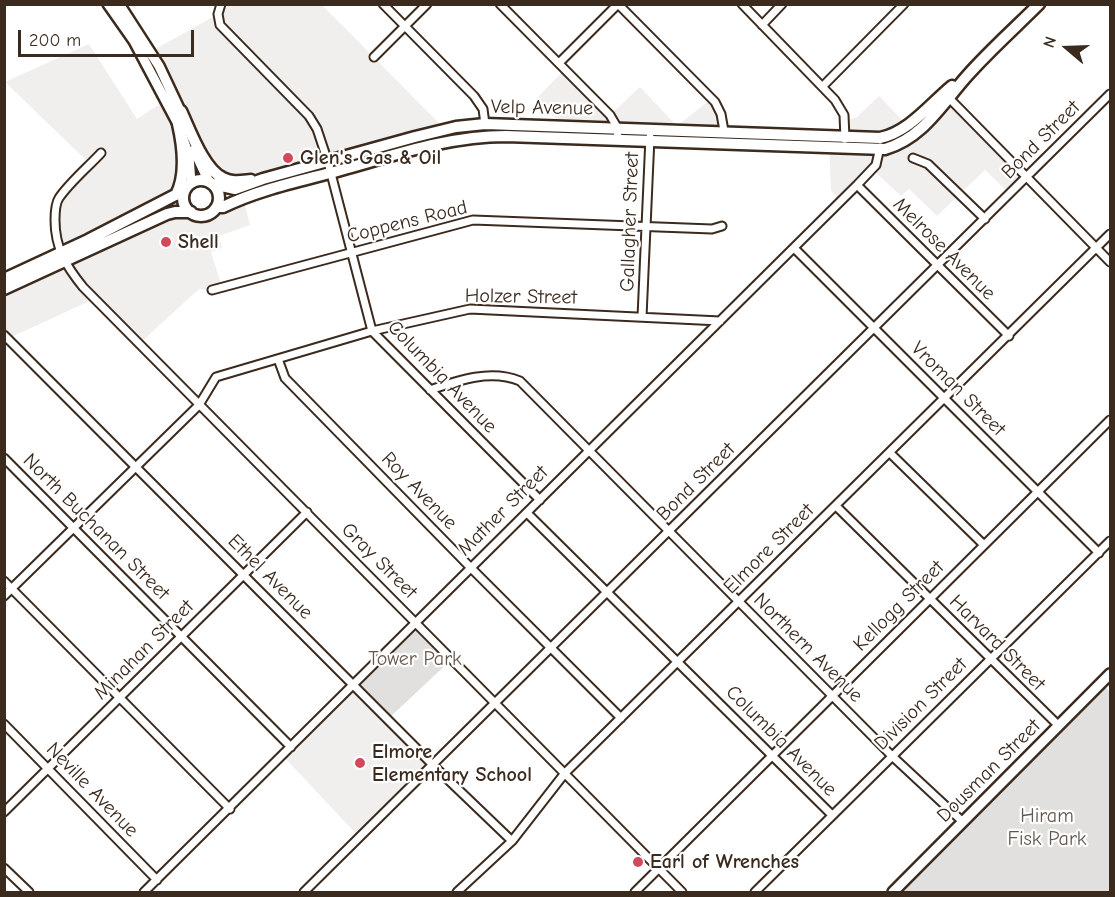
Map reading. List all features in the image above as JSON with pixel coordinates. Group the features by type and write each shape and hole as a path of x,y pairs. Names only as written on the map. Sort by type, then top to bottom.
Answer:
{"main road":[{"path":"880,144 892,147 915,134 949,99 967,76 1039,4"},
{"path":"880,144 906,126 967,76"},
{"path":"181,111 202,156 217,175 234,181 263,179"},
{"path":"178,124 183,155 181,181 184,189 184,202 190,212"},
{"name":"Velp Avenue","path":"217,207 223,207 263,190 445,129 485,124 724,131 845,143"},
{"name":"Velp Avenue","path":"211,183 235,189 263,179 464,138 506,136 649,141 880,144"},
{"path":"4,279 61,254 164,203 200,180 211,183 219,195 217,207 210,214 204,216 190,212 167,214 61,254 4,289"}],"street":[{"path":"108,4 134,40 178,124 189,156 184,189"},
{"path":"119,4 159,66 181,111 196,155 211,183"},
{"name":"Columbia Avenue","path":"220,4 218,14 220,25 309,116 317,129 330,167 350,253 372,331 540,500"},
{"path":"383,4 479,100 485,124"},
{"path":"374,57 427,4"},
{"name":"Gallagher Street","path":"500,4 610,115 617,127 618,140"},
{"path":"742,4 823,86 842,111 845,143"},
{"path":"762,25 782,4"},
{"path":"823,86 904,4"},
{"path":"559,63 618,5 715,102 721,114 724,131"},
{"name":"Bond Street","path":"304,892 1110,94"},
{"path":"949,99 1110,262"},
{"name":"Gallagher Street","path":"642,317 650,129"},
{"name":"Mather Street","path":"144,892 857,185 876,165 880,144"},
{"path":"61,254 55,234 55,212 58,199 101,153"},
{"path":"913,158 918,158 928,164 985,219"},
{"name":"Melrose Avenue","path":"857,185 1009,336"},
{"name":"Coppens Road","path":"212,290 473,220 712,229 722,226"},
{"name":"Elmore Street","path":"457,892 512,841 565,773 1110,234"},
{"name":"Vroman Street","path":"794,248 1099,553"},
{"name":"Gray Street","path":"61,254 83,287 682,892"},
{"name":"Holzer Street","path":"4,596 200,404 216,377 372,331 470,309 720,321"},
{"name":"Ethel Avenue","path":"4,335 433,765 512,841"},
{"name":"Roy Avenue","path":"278,359 285,378 621,718"},
{"name":"Northern Avenue","path":"430,390 483,375 509,376 520,381 892,756 963,822"},
{"name":"Kellogg Street","path":"635,892 1110,420"},
{"path":"890,453 984,545"},
{"name":"North Buchanan Street","path":"4,458 291,747"},
{"name":"Harvard Street","path":"836,506 1059,726"},
{"name":"Minahan Street","path":"4,812 307,512"},
{"name":"Columbia Avenue","path":"527,513 832,815"},
{"name":"Division Street","path":"755,892 1110,541"},
{"path":"4,581 230,809"},
{"name":"Dousman Street","path":"892,892 1110,674"},
{"name":"Neville Avenue","path":"4,723 157,880"},
{"path":"4,868 29,892"}],"shaded area":[{"path":"221,5 322,5 445,129 263,179 217,175 150,52 218,14"},
{"path":"89,44 137,119 166,100 181,136 176,195 59,249 58,199 90,164 5,82"},
{"path":"565,69 610,115 640,87 677,126 712,98 724,131 559,126 556,119 536,99"},
{"path":"879,96 907,125 900,130 845,137 845,121 857,117"},
{"path":"949,98 1026,177 1010,194 985,170 937,216 909,189 901,196 872,169 840,201 831,190 829,147 892,147"},
{"path":"243,198 250,225 219,236 222,248 211,252 222,287 212,290 199,289 139,344 94,299 5,340 4,289 157,218 194,214 204,216"},
{"name":"Elmore Elementary School","path":"354,685 433,765 360,838 283,756"}],"green space":[{"name":"Tower Park","path":"416,622 452,659 388,719 354,685"},
{"name":"Hiram Fisk Park","path":"1102,683 1110,692 1110,892 893,892"}],"place":[{"name":"Glen's Gas & Oil","path":"288,158"},
{"name":"Shell","path":"166,242"},
{"name":"Elmore Elementary School","path":"360,763"},
{"name":"Earl of Wrenches","path":"638,862"}]}
